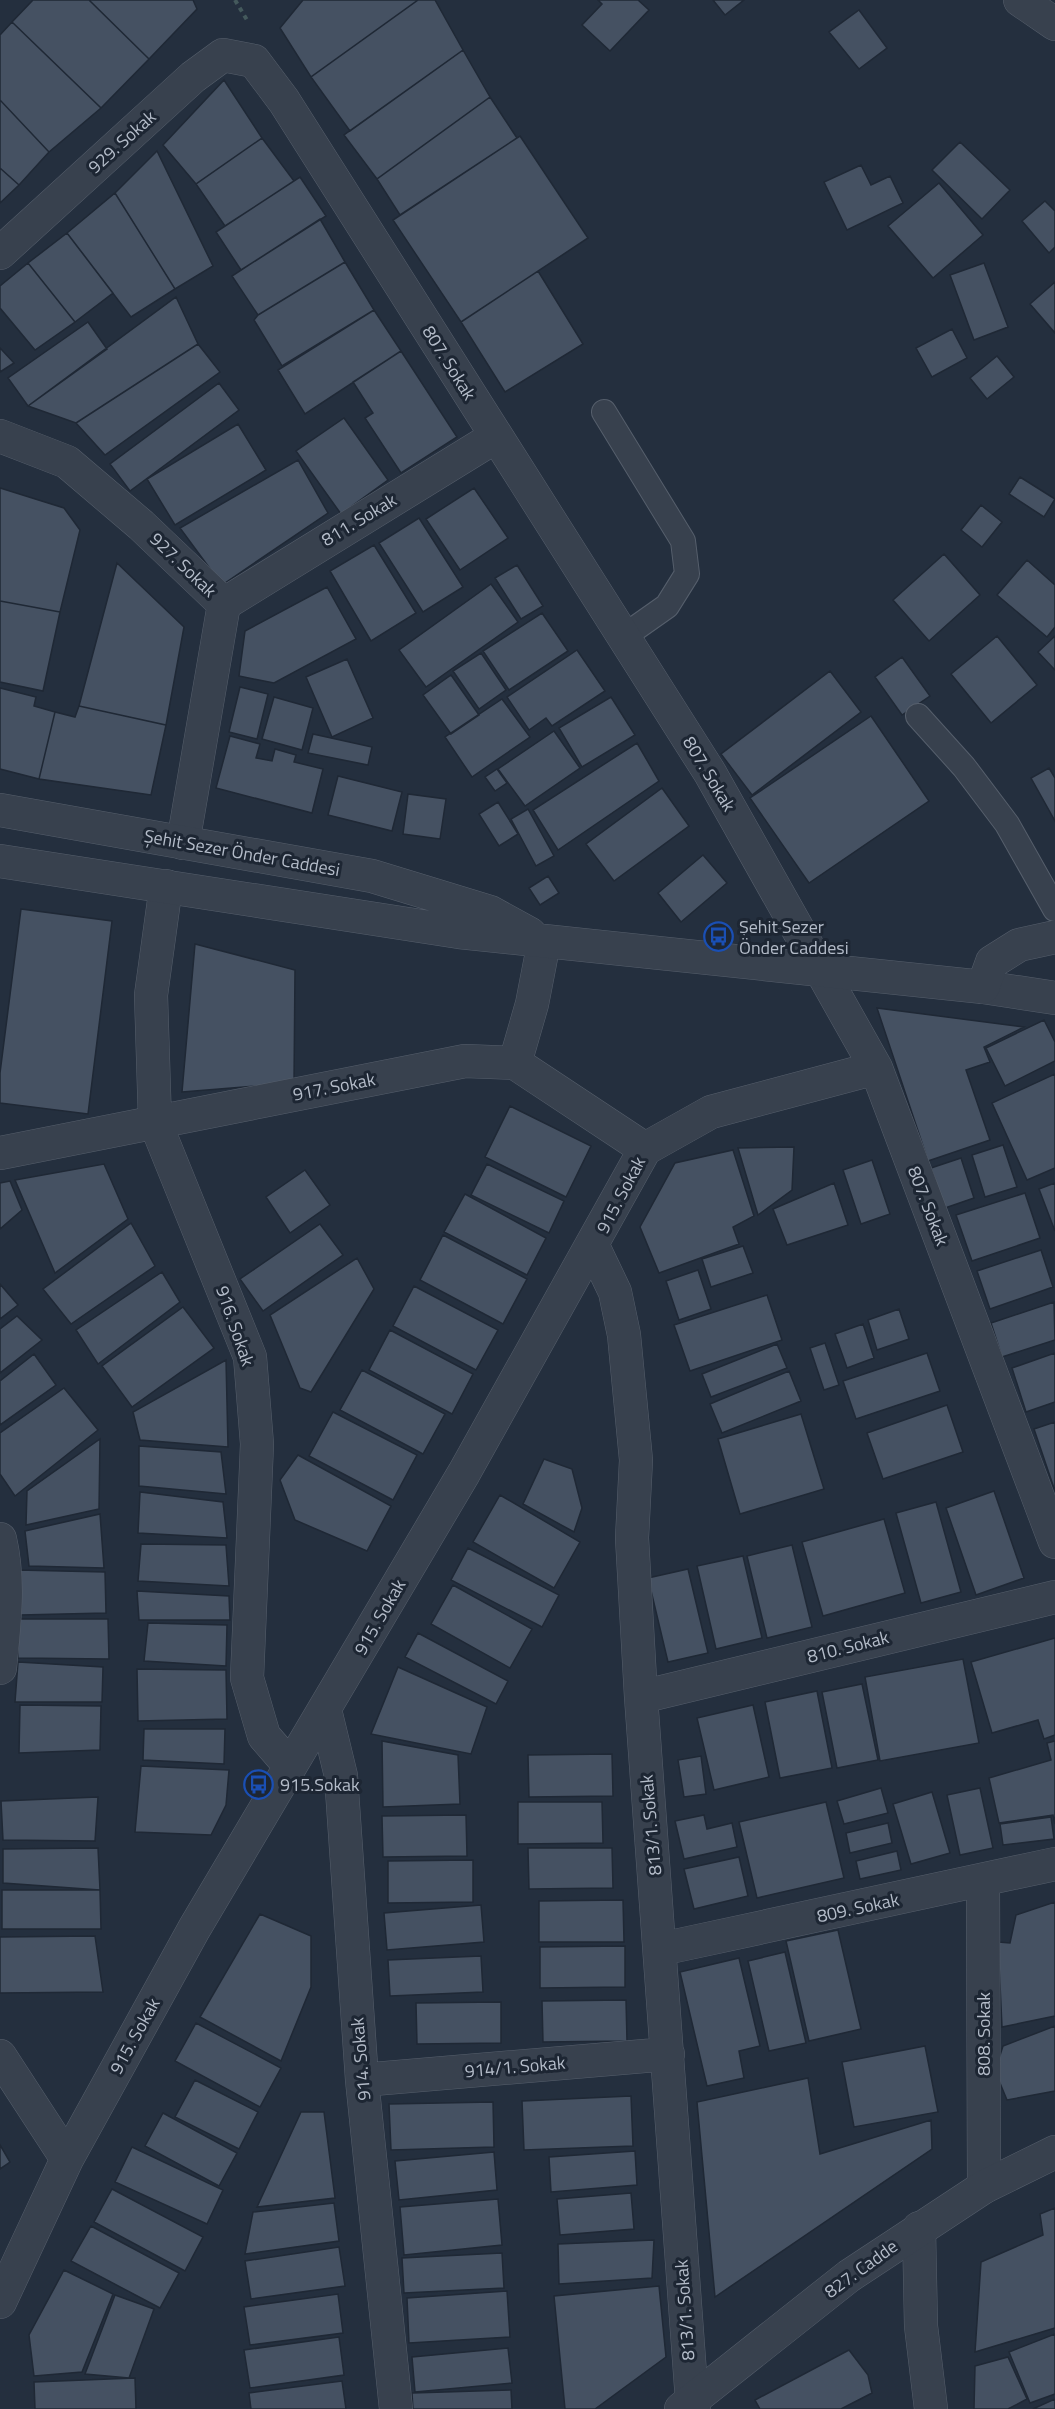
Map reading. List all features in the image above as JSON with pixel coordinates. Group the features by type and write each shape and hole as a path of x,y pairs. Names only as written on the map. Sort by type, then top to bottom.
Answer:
{"street":[{"path":"1020,0 1055,24"},
{"name":"929. Sokak","path":"0,253 193,77 223,55 254,61"},
{"name":"807. Sokak","path":"254,61 284,101 710,773 823,969 876,1068 1055,1542"},
{"name":"927. Sokak","path":"0,436 66,462 141,525 224,604 183,843"},
{"name":"811. Sokak","path":"224,604 495,437"},
{"name":"Şehit Sezer Önder Caddesi","path":"0,810 372,876 490,912 544,942"},
{"name":"Şehit Sezer Önder Caddesi","path":"0,861 459,932 823,969 983,987 1055,998"},
{"name":"916. Sokak","path":"166,886 151,995 155,1122 249,1357 257,1444 247,1678 264,1736 290,1766"},
{"path":"983,987 992,962 1019,945 1055,937"},
{"path":"544,942 532,1004 515,1063 645,1149"},
{"name":"917. Sokak","path":"0,1153 465,1061 515,1063"},
{"name":"915. Sokak","path":"0,2302 67,2159 194,1929 325,1710 593,1246 645,1149 711,1112 876,1068"},
{"name":"813/1. Sokak","path":"593,1246 615,1292 624,1335 636,1460 632,1538 641,1697 668,2054 689,2406"},
{"path":"0,1539 6,1563 6,1607 0,1668"},
{"name":"810. Sokak","path":"641,1697 1055,1597"},
{"name":"914. Sokak","path":"325,1710 341,1776 362,2080 396,2409"},
{"name":"809. Sokak","path":"661,1949 983,1882 1055,1864"},
{"name":"808. Sokak","path":"983,1882 984,2187"},
{"name":"914/1. Sokak","path":"362,2080 668,2054"},
{"path":"0,2056 41,2115 67,2159"},
{"name":"827. Cadde","path":"689,2406 849,2276 984,2187 1055,2152"},
{"path":"919,2228 921,2326 931,2409"}],"lane":[{"path":"604,412 683,541 687,574 667,606 623,637"},
{"path":"918,716 1007,824 1055,909"}],"building":[{"path":"33,0 89,0 149,59 101,108 12,22"},
{"path":"89,0 193,0 197,9 149,59"},
{"path":"303,0 418,0 311,77 280,28"},
{"path":"418,0 435,0 463,50 350,131 311,77"},
{"path":"598,0 638,0 649,10 610,51 582,25 602,4"},
{"path":"713,0 744,0 725,15"},
{"path":"859,10 887,48 859,69 829,32"},
{"path":"12,22 101,108 49,152 0,100 0,35"},
{"path":"463,50 490,97 377,179 344,135"},
{"path":"224,80 262,138 196,184 163,145"},
{"path":"490,97 517,138 400,215 377,179"},
{"path":"0,100 49,152 19,185 0,168"},
{"path":"520,136 588,238 461,322 393,220"},
{"path":"262,138 294,181 225,226 196,184"},
{"path":"960,142 1010,190 982,219 932,170"},
{"path":"157,151 213,266 175,289 115,193"},
{"path":"861,165 871,185 890,176 903,203 847,230 824,182"},
{"path":"0,168 19,185 0,203"},
{"path":"300,177 326,216 241,270 216,232"},
{"path":"939,183 983,235 933,278 888,226"},
{"path":"115,193 175,289 131,317 67,233"},
{"path":"1045,201 1055,211 1055,247 1049,253 1022,221"},
{"path":"320,219 345,262 258,315 232,276"},
{"path":"67,233 113,293 75,322 28,263"},
{"path":"345,262 374,310 282,366 254,320 258,315"},
{"path":"28,263 75,322 35,350 0,308 0,286"},
{"path":"984,263 1008,327 974,340 950,275"},
{"path":"538,271 583,344 505,392 461,322"},
{"path":"1055,282 1055,333 1030,304"},
{"path":"176,297 198,344 76,423 28,406"},
{"path":"374,310 401,351 305,414 278,370"},
{"path":"88,322 107,349 28,406 8,378"},
{"path":"952,329 967,358 932,377 916,348"},
{"path":"198,344 220,372 105,455 76,423"},
{"path":"0,348 14,363 0,372"},
{"path":"401,351 457,437 401,473 365,418 373,413 353,382"},
{"path":"997,356 1014,377 987,399 970,378"},
{"path":"219,383 239,410 130,491 110,464"},
{"path":"344,418 388,480 341,514 296,451"},
{"path":"238,424 266,470 175,525 147,479"},
{"path":"298,460 328,513 222,585 180,528"},
{"path":"1020,477 1055,499 1044,517 1009,494"},
{"path":"0,488 64,508 80,530 60,612 0,601"},
{"path":"474,488 508,538 460,570 426,519"},
{"path":"981,505 1002,522 982,547 961,530"},
{"path":"419,518 463,587 423,612 379,543"},
{"path":"374,545 416,613 371,641 330,571"},
{"path":"944,554 980,595 929,641 893,600"},
{"path":"1027,560 1055,585 1055,627 1047,637 997,595"},
{"path":"117,563 184,627 166,725 79,706"},
{"path":"517,565 543,606 521,619 495,578"},
{"path":"491,584 518,622 426,687 399,650"},
{"path":"327,587 356,639 274,683 239,676 245,631"},
{"path":"0,601 60,612 43,691 0,682"},
{"path":"542,613 568,651 509,690 483,651"},
{"path":"997,636 1037,685 991,723 951,674"},
{"path":"1055,636 1055,670 1038,652"},
{"path":"577,650 605,691 552,726 546,718 529,730 507,697"},
{"path":"481,653 506,690 479,709 453,671"},
{"path":"902,657 930,696 902,715 875,677"},
{"path":"347,659 373,718 332,737 306,677"},
{"path":"830,671 861,712 752,795 721,754"},
{"path":"451,675 479,715 451,734 423,695"},
{"path":"240,687 268,694 257,739 229,732"},
{"path":"0,688 36,697 34,706 55,712 39,779 0,769"},
{"path":"274,697 313,708 302,750 262,739"},
{"path":"611,697 635,735 582,767 559,728"},
{"path":"502,699 530,737 472,777 445,737"},
{"path":"79,706 166,725 151,795 39,779 55,712 75,717"},
{"path":"871,716 929,801 809,883 750,798"},
{"path":"554,731 580,768 525,806 498,769"},
{"path":"313,734 372,747 368,765 308,753"},
{"path":"230,736 260,744 256,758 272,761 275,749 296,755 294,762 323,769 312,813 216,788"},
{"path":"637,743 659,781 558,850 533,810"},
{"path":"1049,768 1055,778 1055,821 1031,778"},
{"path":"497,769 507,783 495,791 485,777"},
{"path":"338,776 402,792 392,831 328,815"},
{"path":"662,788 689,826 614,881 586,844"},
{"path":"408,794 446,799 440,839 403,834"},
{"path":"498,802 518,834 499,846 479,814"},
{"path":"528,809 554,856 536,866 511,819"},
{"path":"703,855 727,883 681,922 658,893"},
{"path":"548,876 559,893 540,905 529,888"},
{"path":"21,909 112,921 88,1114 0,1103 0,1073"},
{"path":"195,944 295,970 294,1083 182,1092"},
{"path":"877,1008 1024,1027 984,1047 990,1062 966,1070 990,1140 928,1161"},
{"path":"1044,1020 1055,1042 1055,1061 1005,1086 986,1048"},
{"path":"1055,1074 1055,1168 1027,1180 992,1103"},
{"path":"510,1106 591,1146 566,1197 485,1157"},
{"path":"1003,1145 1017,1187 985,1197 972,1155"},
{"path":"794,1147 792,1190 758,1215 738,1148"},
{"path":"733,1150 754,1216 733,1227 739,1244 659,1273 640,1227 675,1163"},
{"path":"961,1158 974,1198 945,1208 931,1168"},
{"path":"872,1160 890,1214 861,1224 843,1170"},
{"path":"104,1164 128,1219 55,1273 15,1180"},
{"path":"487,1164 564,1201 549,1233 471,1195"},
{"path":"305,1170 330,1205 290,1233 266,1197"},
{"path":"10,1181 22,1210 0,1229 0,1183"},
{"path":"834,1183 848,1225 787,1245 773,1209"},
{"path":"1055,1183 1055,1231 1039,1189"},
{"path":"1025,1193 1040,1238 972,1261 956,1215"},
{"path":"465,1194 546,1238 527,1275 444,1232"},
{"path":"131,1223 155,1266 71,1324 43,1289"},
{"path":"320,1224 343,1255 263,1311 240,1279"},
{"path":"443,1235 527,1279 503,1324 420,1280"},
{"path":"743,1246 753,1273 711,1287 702,1259"},
{"path":"1041,1250 1053,1287 990,1309 977,1271"},
{"path":"357,1258 374,1289 311,1392 300,1388 270,1315"},
{"path":"698,1270 711,1309 679,1320 666,1281"},
{"path":"162,1272 180,1302 98,1364 76,1330"},
{"path":"0,1284 18,1305 0,1319"},
{"path":"414,1286 498,1330 476,1370 393,1326"},
{"path":"767,1295 782,1340 690,1371 674,1325"},
{"path":"1054,1302 1055,1340 1002,1357 991,1323"},
{"path":"183,1307 214,1348 132,1407 102,1366"},
{"path":"899,1309 909,1339 877,1350 868,1320"},
{"path":"17,1316 42,1340 0,1373 0,1329"},
{"path":"863,1324 874,1358 847,1368 835,1334"},
{"path":"390,1330 473,1374 452,1414 369,1370"},
{"path":"825,1343 839,1385 824,1390 810,1348"},
{"path":"777,1344 787,1368 711,1397 702,1374"},
{"path":"927,1353 940,1391 856,1419 843,1381"},
{"path":"1055,1353 1055,1402 1026,1412 1012,1368"},
{"path":"34,1354 56,1385 0,1425 0,1381"},
{"path":"226,1360 228,1447 140,1440 133,1412"},
{"path":"362,1370 445,1414 423,1454 340,1410"},
{"path":"789,1371 801,1401 722,1433 710,1404"},
{"path":"64,1388 98,1430 15,1496 0,1474 0,1433"},
{"path":"947,1405 963,1452 883,1479 867,1433"},
{"path":"333,1412 417,1455 393,1500 309,1456"},
{"path":"801,1414 824,1489 740,1514 718,1439"},
{"path":"1055,1422 1055,1491 1034,1429"},
{"path":"100,1439 99,1509 26,1525 27,1491"},
{"path":"139,1446 221,1452 226,1494 139,1486"},
{"path":"298,1455 391,1506 367,1551 295,1520 280,1480"},
{"path":"544,1459 572,1469 582,1508 574,1532 523,1504"},
{"path":"994,1491 1024,1578 976,1595 946,1508"},
{"path":"140,1492 223,1502 227,1538 138,1533"},
{"path":"500,1495 580,1542 554,1588 473,1542"},
{"path":"936,1502 961,1592 921,1603 896,1513"},
{"path":"100,1514 104,1568 29,1566 25,1531"},
{"path":"884,1519 905,1593 823,1616 802,1542"},
{"path":"141,1544 226,1545 229,1586 138,1581"},
{"path":"792,1545 812,1627 767,1638 747,1556"},
{"path":"468,1548 559,1595 542,1627 451,1580"},
{"path":"743,1556 762,1638 716,1649 697,1566"},
{"path":"688,1569 708,1653 668,1662 648,1578"},
{"path":"17,1570 105,1572 106,1613 20,1615"},
{"path":"453,1585 532,1629 510,1668 431,1624"},
{"path":"137,1591 229,1596 230,1620 139,1620"},
{"path":"18,1619 108,1619 109,1659 18,1658"},
{"path":"148,1623 227,1625 226,1666 144,1661"},
{"path":"418,1633 508,1681 496,1704 405,1657"},
{"path":"1055,1638 1055,1735 1044,1739 1038,1720 992,1733 971,1662"},
{"path":"963,1659 979,1743 880,1761 865,1677"},
{"path":"18,1662 103,1667 102,1702 15,1702"},
{"path":"398,1667 487,1707 471,1754 371,1734"},
{"path":"137,1669 226,1670 227,1719 138,1721"},
{"path":"862,1684 878,1760 837,1768 822,1692"},
{"path":"817,1691 832,1768 780,1778 765,1702"},
{"path":"20,1705 101,1706 100,1750 19,1753"},
{"path":"753,1705 769,1777 714,1790 697,1718"},
{"path":"144,1729 225,1729 224,1764 143,1760"},
{"path":"382,1741 458,1755 460,1804 383,1807"},
{"path":"1055,1741 1055,1824 1053,1815 999,1823 989,1778 1051,1760 1047,1743"},
{"path":"612,1754 613,1796 529,1797 528,1755"},
{"path":"701,1756 706,1794 684,1797 678,1760"},
{"path":"141,1766 229,1770 226,1805 211,1835 135,1832"},
{"path":"881,1788 888,1813 844,1824 837,1801"},
{"path":"980,1788 993,1848 960,1855 947,1795"},
{"path":"932,1792 950,1853 911,1864 893,1804"},
{"path":"98,1797 95,1841 3,1840 1,1801"},
{"path":"518,1802 602,1802 603,1843 518,1844"},
{"path":"826,1802 844,1878 757,1898 739,1822"},
{"path":"466,1815 467,1856 383,1857 382,1816"},
{"path":"704,1815 707,1829 732,1823 737,1847 684,1859 675,1821"},
{"path":"1051,1817 1054,1839 1003,1845 1000,1824"},
{"path":"888,1823 892,1843 850,1853 846,1833"},
{"path":"98,1848 100,1890 3,1883 3,1849"},
{"path":"528,1848 612,1848 613,1888 529,1889"},
{"path":"897,1851 901,1870 860,1879 856,1861"},
{"path":"739,1857 748,1896 694,1909 684,1869"},
{"path":"473,1860 473,1902 388,1903 388,1861"},
{"path":"2,1890 100,1890 101,1929 2,1929"},
{"path":"623,1900 624,1942 539,1942 539,1901"},
{"path":"1055,1902 1055,2016 1002,2027 998,1942 1010,1943 1016,1915"},
{"path":"481,1905 484,1942 387,1950 384,1913"},
{"path":"260,1914 311,1936 311,1987 281,2061 200,2017"},
{"path":"838,1930 861,2029 809,2041 786,1941"},
{"path":"95,1936 103,1992 0,1993 0,1937"},
{"path":"625,1946 625,1987 540,1988 540,1947"},
{"path":"785,1952 806,2043 769,2051 748,1961"},
{"path":"481,1956 483,1992 390,1996 388,1960"},
{"path":"739,1958 760,2046 739,2051 744,2078 707,2086 680,1972"},
{"path":"626,2000 627,2041 543,2042 542,2001"},
{"path":"501,2002 501,2043 417,2044 416,2003"},
{"path":"196,2023 281,2068 260,2107 175,2061"},
{"path":"1055,2026 1055,2091 1007,2100 995,2071 1003,2046"},
{"path":"925,2046 938,2112 854,2127 842,2062"},
{"path":"808,2078 820,2154 931,2120 932,2149 715,2297 697,2102"},
{"path":"195,2080 258,2112 239,2149 175,2117"},
{"path":"631,2096 633,2146 524,2150 522,2101"},
{"path":"493,2102 494,2147 391,2150 389,2104"},
{"path":"301,2112 324,2112 335,2198 257,2207"},
{"path":"163,2113 237,2153 219,2186 145,2146"},
{"path":"0,2145 10,2162 0,2169"},
{"path":"132,2147 223,2190 207,2224 115,2182"},
{"path":"635,2151 637,2185 551,2192 549,2157"},
{"path":"494,2152 497,2190 399,2200 395,2161"},
{"path":"112,2189 203,2237 185,2271 94,2222"},
{"path":"631,2193 634,2229 560,2235 557,2199"},
{"path":"498,2199 502,2245 404,2255 400,2207"},
{"path":"334,2203 339,2241 245,2254 253,2212"},
{"path":"1055,2208 1055,2328 975,2352 981,2262 1043,2235 1040,2214"},
{"path":"91,2226 179,2273 160,2308 71,2261"},
{"path":"654,2240 652,2278 559,2284 558,2244"},
{"path":"339,2247 345,2286 251,2299 245,2261"},
{"path":"502,2253 504,2288 404,2293 402,2258"},
{"path":"64,2270 113,2294 82,2372 34,2376 29,2335"},
{"path":"659,2286 666,2357 595,2409 565,2409 554,2296"},
{"path":"507,2291 510,2337 409,2343 407,2298"},
{"path":"338,2294 343,2333 250,2345 244,2307"},
{"path":"115,2295 154,2309 129,2378 85,2374"},
{"path":"1055,2334 1055,2394 1030,2403 1009,2352"},
{"path":"339,2337 344,2375 250,2388 244,2350"},
{"path":"508,2348 512,2383 415,2392 412,2357"},
{"path":"849,2350 868,2375 872,2393 841,2409 760,2409 755,2400"},
{"path":"1008,2357 1027,2399 1008,2409 974,2409 975,2366"},
{"path":"135,2378 136,2409 35,2409 34,2382"},
{"path":"342,2381 346,2409 251,2409 249,2393"},
{"path":"511,2390 512,2409 413,2409 412,2393"},
{"path":"1055,2399 1055,2409 1033,2409"}],"place":[{"name":"Şehit Sezer Önder Caddesi","path":"718,937"},
{"name":"915.Sokak","path":"259,1785"}]}
